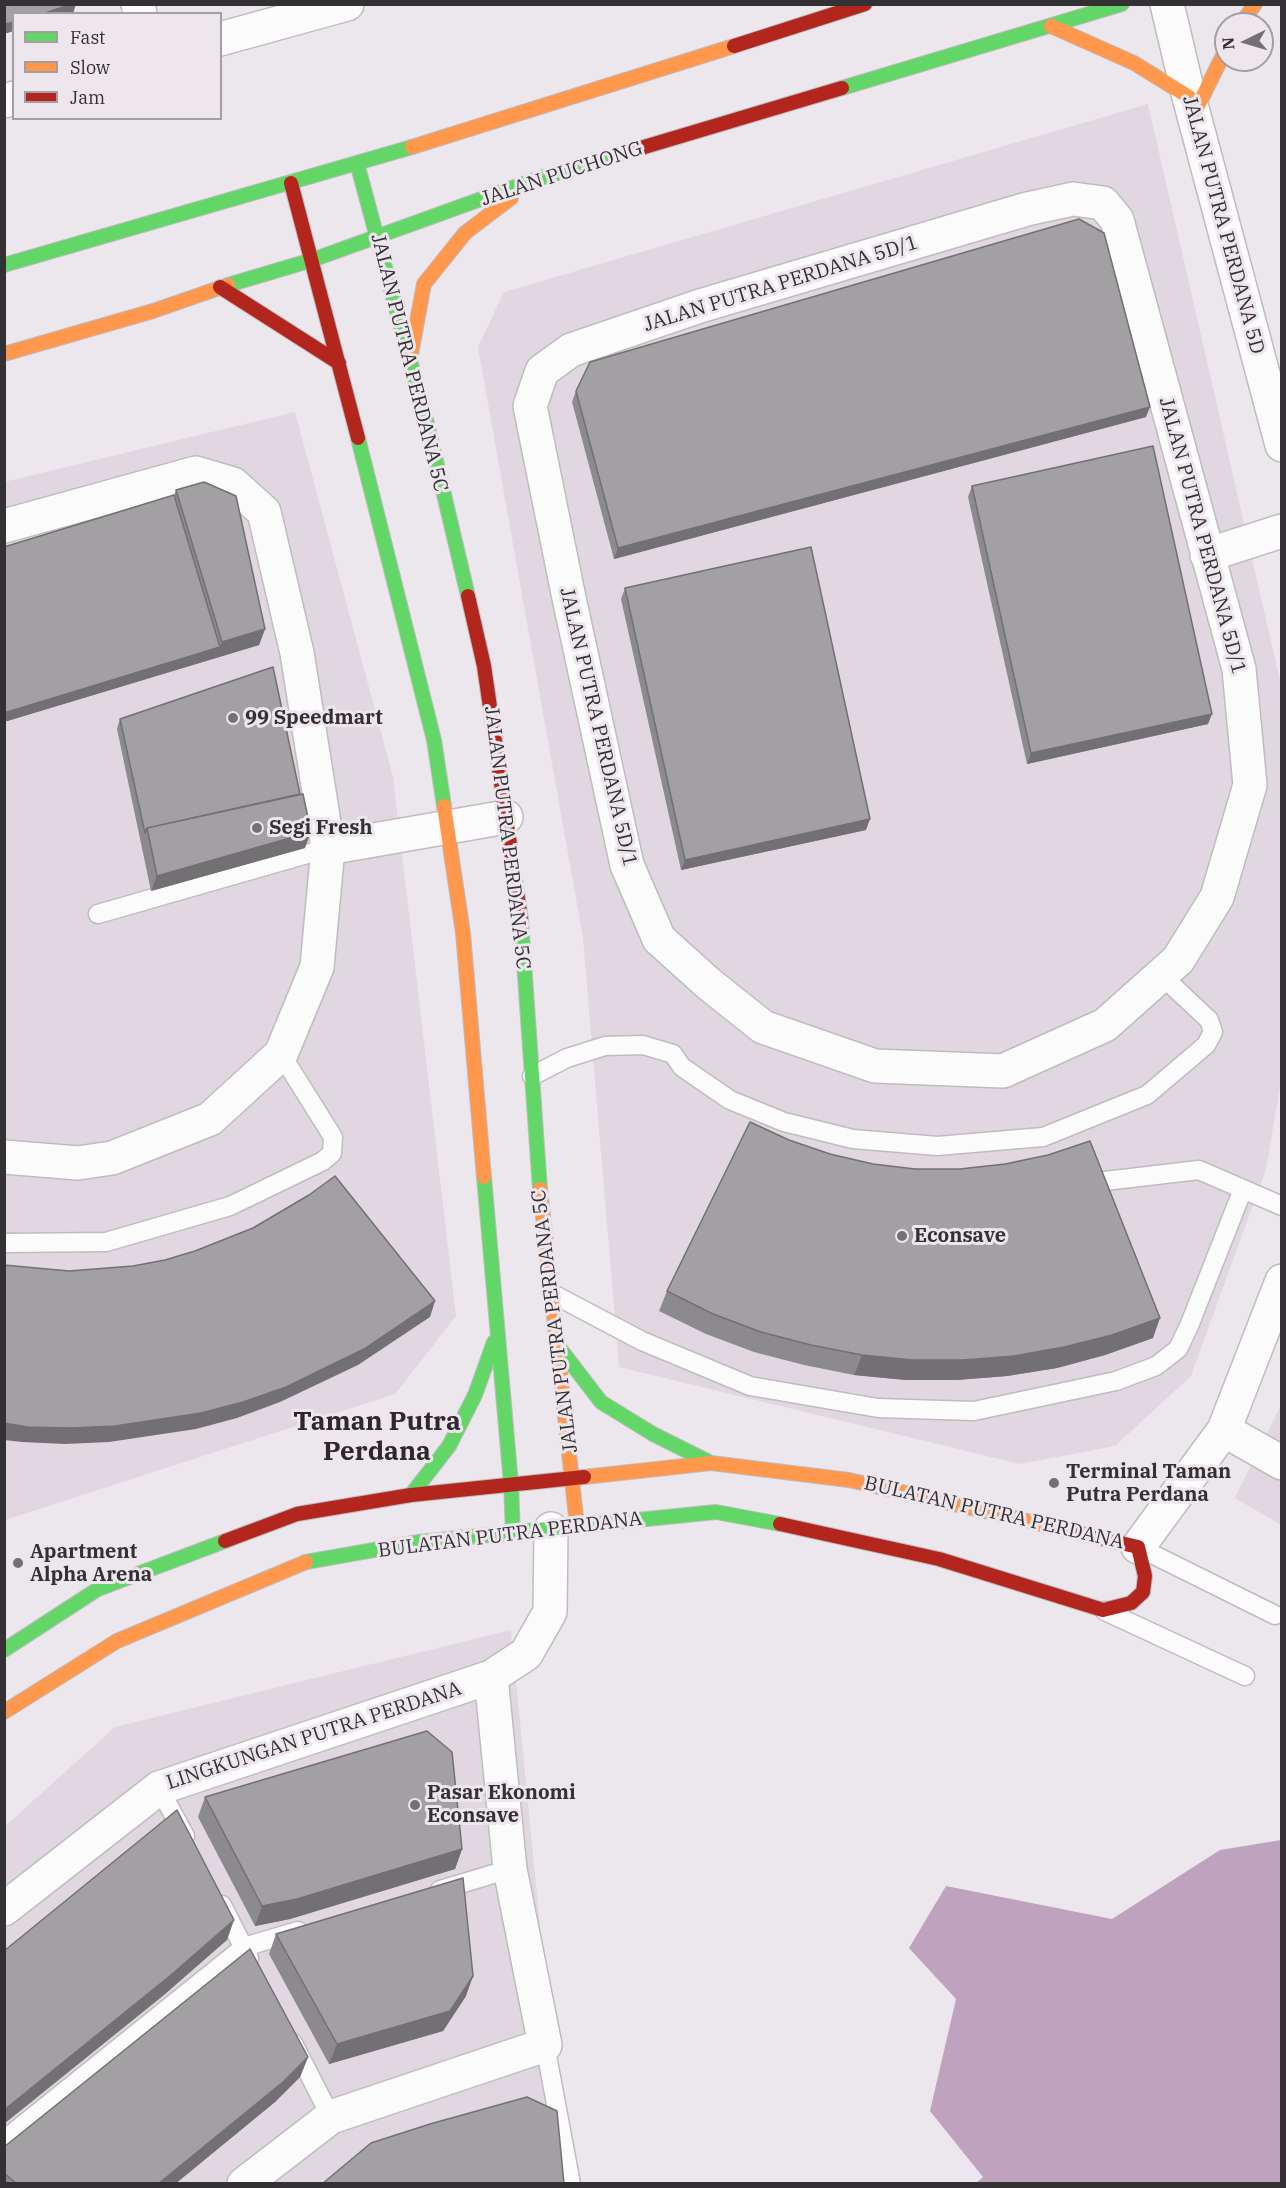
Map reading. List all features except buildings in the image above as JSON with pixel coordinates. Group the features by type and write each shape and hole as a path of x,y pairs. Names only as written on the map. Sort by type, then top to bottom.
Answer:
{"street":[{"path":"222,38 347,4"},
{"path":"4,265 434,141 865,4"},
{"name":"JALAN PUCHONG","path":"4,354 153,311 220,287 312,260 534,180 1122,4"},
{"name":"JALAN PUTRA PERDANA 5D","path":"1167,4 1281,445"},
{"path":"1051,26 1134,63 1192,106 1214,69"},
{"name":"JALAN PUTRA PERDANA 5C","path":"357,163 428,427 484,666 520,909 541,1210 573,1478 564,1528"},
{"path":"410,358 424,284 465,233 534,180"},
{"path":"291,183 434,740 463,933 511,1484 513,1533"},
{"name":"JALAN PUTRA PERDANA 5D/1","path":"1073,199 1103,202 1117,220 1208,555 1239,669 1250,785 1217,897 1178,960 1105,1025 1003,1071 875,1066 763,1027 709,984 659,939 627,865 568,598 530,405 542,371 571,350 700,306 1027,209 1073,199"},
{"path":"220,287 339,363"},
{"path":"4,526 196,473 233,484 264,512 297,653 328,848 317,967 281,1054 210,1119 112,1158 78,1163 4,1157"},
{"path":"1208,555 1281,531"},
{"path":"328,848 506,817"},
{"path":"1138,1547 1224,1430 1281,1281"},
{"path":"411,1495 448,1446 465,1415 475,1395 498,1331"},
{"path":"557,1344 601,1402 653,1434 711,1463"},
{"path":"1224,1430 1281,1463"},
{"name":"BULATAN PUTRA PERDANA","path":"4,1650 98,1589 297,1514 411,1495 711,1463 849,1480 1138,1547 1145,1576 1143,1592 1131,1603 1103,1610 939,1559 716,1512 419,1542 305,1562 117,1641 4,1712"},
{"name":"LINGKUNGAN PUTRA PERDANA","path":"4,1909 159,1788 491,1677 526,1654 550,1612 564,1528"},
{"path":"244,2184 331,2117 546,2045 510,1869 491,1677"}],"lane":[{"path":"98,915 328,848"},
{"path":"532,1076 567,1058 605,1046 644,1045 673,1054 682,1067 730,1100 784,1122 853,1139 937,1146 1043,1137 1147,1095 1206,1045 1213,1032 1209,1020 1161,975"},
{"path":"4,1243 106,1242 230,1206 323,1161 332,1153 333,1137 281,1054"},
{"path":"1105,1181 1199,1170 1281,1206"},
{"path":"551,1293 642,1341 750,1386 878,1408 974,1411 1116,1381 1156,1366 1178,1349 1243,1189"},
{"path":"1138,1547 1275,1615"},
{"path":"1103,1610 1245,1676"},
{"path":"159,1788 191,1847"},
{"path":"422,1895 510,1869"},
{"path":"212,1887 255,1968"},
{"path":"4,2140 244,1947 310,1928"},
{"path":"287,2032 331,2117"},
{"path":"546,2045 571,2184"}],"shaded area":[{"path":"1148,104 1281,685 1282,1075 1266,1169 1191,1376 1115,1446 1020,1464 619,1367 583,938 478,347 504,292"},
{"path":"295,412 393,777 456,1316 395,1394 5,1520 4,482"},
{"path":"1281,1405 1281,1525 1235,1498"},
{"path":"511,1630 551,2038 578,2183 5,2183 4,1827 115,1727"},
{"path":"1281,1840 1281,2183 976,2183 983,2177 930,2111 956,1999 909,1948 946,1886 1112,1919 1220,1850"}],"traffic: fast":[{"path":"842,88 1122,4"},
{"path":"4,265 412,147"},
{"path":"228,285 312,260 534,180 624,153"},
{"path":"357,163 428,427 468,596"},
{"path":"358,438 434,740 444,806"},
{"path":"521,920 540,1189"},
{"path":"484,1177 511,1484 513,1533"},
{"path":"411,1495 449,1446 475,1395 494,1342"},
{"path":"558,1346 601,1402 653,1434 711,1463"},
{"path":"306,1562 419,1542 716,1512 780,1524"},
{"path":"4,1650 98,1589 225,1541"}],"traffic: slow":[{"path":"1249,12 1255,4"},
{"path":"1051,26 1134,63 1189,97"},
{"path":"412,147 734,46"},
{"path":"1194,114 1215,72"},
{"path":"410,359 424,284 465,233 511,198"},
{"path":"4,354 153,311 228,285"},
{"path":"444,806 463,933 484,1177"},
{"path":"540,1189 577,1526"},
{"path":"584,1477 711,1463 849,1480 1058,1528"},
{"path":"4,1712 117,1641 306,1562"}],"traffic: jam":[{"path":"734,46 865,4"},
{"path":"624,153 842,88"},
{"path":"291,183 358,438"},
{"path":"220,287 339,363"},
{"path":"468,596 484,666 521,920"},
{"path":"225,1541 297,1514 411,1495 584,1477"},
{"path":"780,1524 939,1559 1103,1610 1131,1603 1143,1592 1145,1576 1138,1547 1058,1528"}],"place":[{"name":"99 Speedmart","path":"233,718"},
{"name":"Segi Fresh","path":"257,828"},
{"name":"Econsave","path":"902,1236"},
{"name":"Terminal Taman Putra Perdana","path":"1054,1483"},
{"name":"Apartment Alpha Arena","path":"18,1563"},
{"name":"Pasar Ekonomi Econsave","path":"415,1805"}],"district":[{"name":"Taman Putra Perdana","path":"377,1437"}]}
